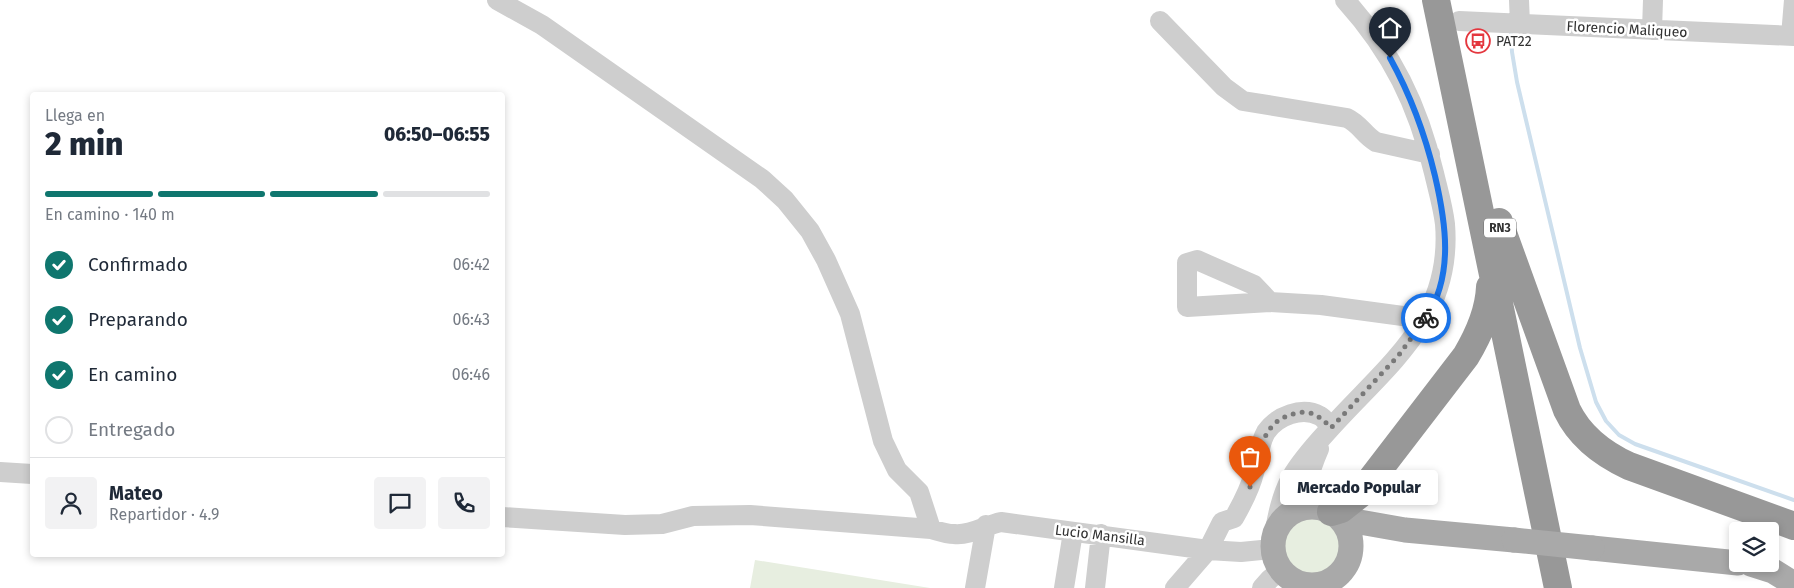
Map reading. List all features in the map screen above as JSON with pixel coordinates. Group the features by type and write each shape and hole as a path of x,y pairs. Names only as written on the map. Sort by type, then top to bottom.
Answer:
{"highway":[{"name":"RN3","path":"1436,0 1558,588"},
{"name":"RN3","path":"1457,11 1575,588"},
{"path":"1499,222 1567,410 1575,424 1586,437 1607,454 1629,466 1794,526"},
{"path":"1328,511 1341,509 1360,494 1466,356 1476,340 1486,314 1490,290 1488,253"}],"main road":[{"path":"1328,511 1345,525 1350,536 1351,548 1343,571 1334,579 1323,584 1308,586 1294,581 1276,550 1282,520 1293,512 1305,507 1328,511 1354,521 1405,530 1729,561"},
{"path":"1348,560 1371,542 1405,530"},
{"path":"1779,566 1794,567"},
{"path":"1774,572 1794,584"}],"street":[{"path":"497,0 542,25 762,179 785,200 810,231 840,288 850,314 882,441 897,470 919,492 930,529"},
{"path":"1262,588 1270,579 1276,550 1278,509 1292,474 1328,430 1398,356 1425,319 1438,290 1445,253 1445,223 1430,154 1414,106 1400,76 1378,39 1346,0"},
{"path":"1519,0 1520,24"},
{"path":"1652,30 1653,0"},
{"path":"1793,36 1794,0"},
{"name":"Florencio Maliqueo","path":"1457,11 1520,24 1793,36"},
{"path":"1160,21 1224,87 1244,101 1347,118 1357,122 1369,138 1376,142 1430,154"},
{"path":"1270,302 1321,305 1425,319"},
{"path":"1175,588 1208,550 1222,522 1234,518 1245,499 1266,434 1275,422 1285,416 1299,412 1311,413 1321,416 1328,430"},
{"path":"1328,430 1310,471 1309,480 1315,505 1328,511"},
{"path":"0,472 30,474"},
{"name":"Lucio Mansilla","path":"505,517 625,525 662,524 693,516 750,515 930,529 956,535 1001,522 1101,534 1208,550 1240,552 1276,550"},
{"path":"975,588 986,525"},
{"path":"1064,588 1073,532"},
{"path":"1095,588 1101,534"}],"shaded area":[{"path":"1307,518 1317,518 1332,526 1338,535 1340,546 1338,557 1332,566 1317,574 1307,574 1296,569 1289,562 1284,551 1284,541 1289,530 1296,523"},
{"path":"755,560 930,588 750,588"}],"waterway":[{"path":"1511,34 1517,82 1580,348 1596,402 1606,421 1619,435 1635,444 1794,500"}],"way so far":[{"path":"1250,487 1260,449 1266,434 1275,422 1285,416 1299,412 1311,413 1321,416 1331,428 1398,356 1426,318"}],"place":[{"name":"PAT22","path":"1478,41"},
{"name":"Mercado Popular","path":"1250,487"}],"route":[{"path":"1390,58 1408,91 1425,137 1445,223 1443,267 1438,290 1426,318"}]}
